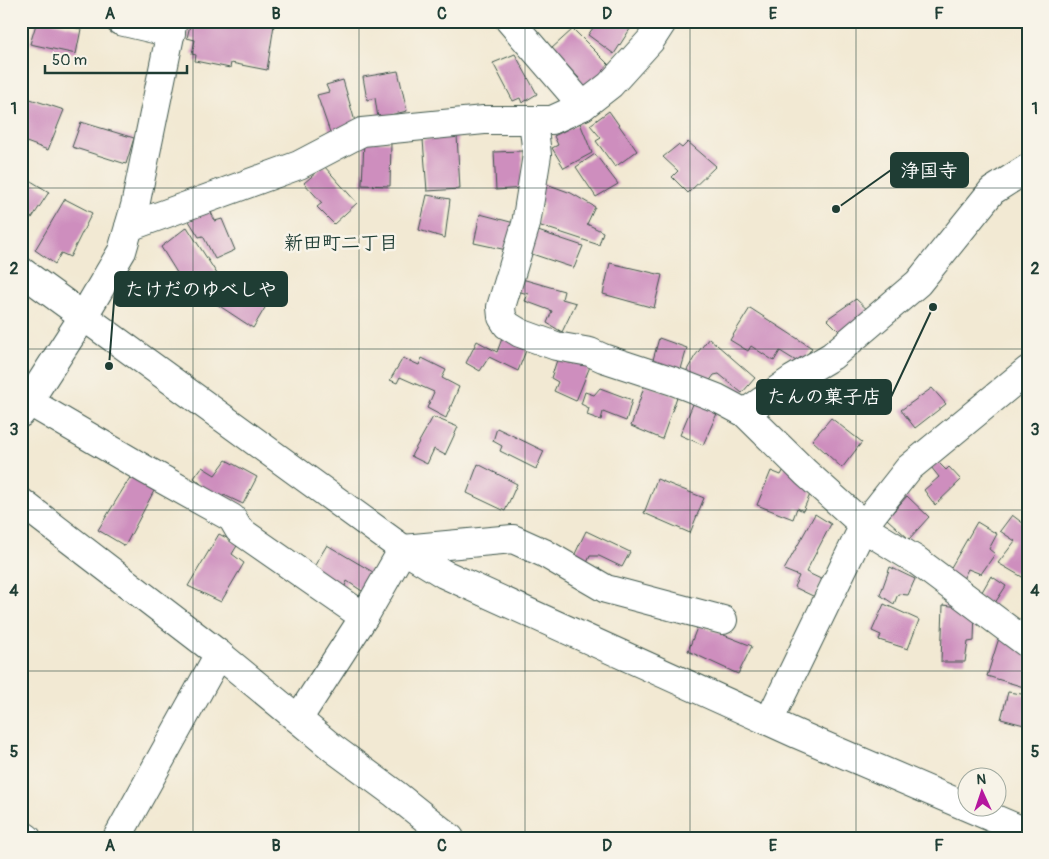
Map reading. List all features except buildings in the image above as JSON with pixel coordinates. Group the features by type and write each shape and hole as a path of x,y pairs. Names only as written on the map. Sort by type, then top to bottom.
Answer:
{"street":[{"path":"120,21 172,27 136,206 122,251 83,317 24,404 232,518 239,530 364,618"},
{"path":"510,21 583,106"},
{"path":"129,227 299,165 362,132 484,120 552,120 583,106 610,85 650,41 663,21"},
{"path":"533,120 536,154 526,224 500,307 502,317 507,326 520,333 556,346 590,352 676,382 717,398 745,413 806,473 875,535 916,560 1028,644"},
{"path":"745,413 793,379 832,356 918,283 992,191 1028,168"},
{"path":"21,271 403,549 444,574 769,721 1028,833"},
{"path":"769,721 864,526 909,468 1028,370"},
{"path":"21,502 219,654 334,749 450,838"},
{"path":"403,549 513,539 544,553 606,589 723,620"},
{"path":"298,719 364,618 403,549"},
{"path":"117,838 219,654"},
{"path":"21,834 27,838"}],"place":[{"name":"浄国寺","path":"836,209"},
{"name":"たんの菓子店","path":"933,307"},
{"name":"たけだのゆべしや","path":"109,366"}],"district":[{"name":"新田町二丁目","path":"341,242"}]}
